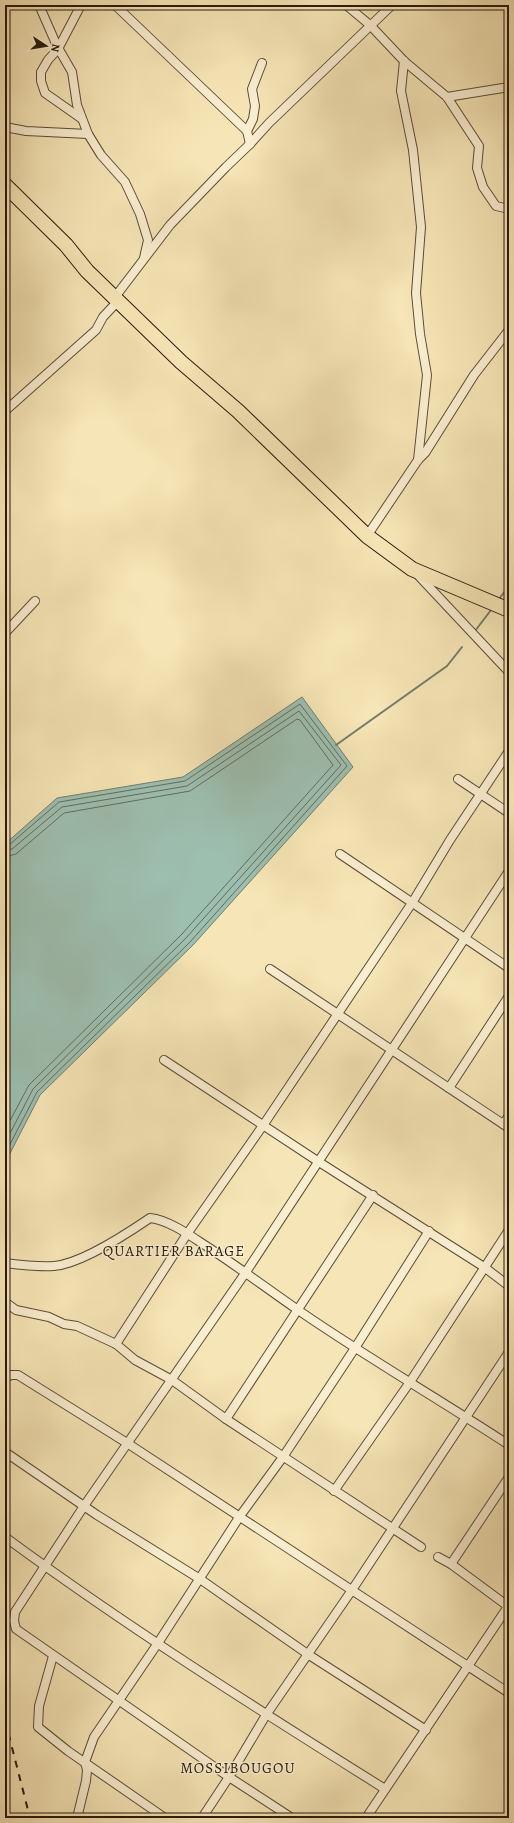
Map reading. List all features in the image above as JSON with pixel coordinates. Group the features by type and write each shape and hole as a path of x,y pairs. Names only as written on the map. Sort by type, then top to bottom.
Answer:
{"highway":[{"path":"8,191 66,245 88,271 181,362 238,411 367,536 412,570 509,610"}],"street":[{"path":"39,5 58,49 72,72 77,105 88,134 101,155 125,182 140,214 148,240 143,260"},
{"path":"81,5 58,49 48,60 41,72 41,81 45,93 82,119"},
{"path":"115,5 247,131 250,144"},
{"path":"346,5 356,8 404,61 447,97 480,146 477,168 483,187 496,206 509,209"},
{"path":"5,411 96,330 143,260 170,225 269,123 392,5"},
{"path":"404,61 402,92 412,150 421,227 416,293 420,334 427,374 418,460"},
{"path":"247,131 253,119 255,106 252,89 262,63"},
{"path":"447,97 509,87"},
{"path":"5,127 26,131 88,134"},
{"path":"367,536 418,460 425,453 474,375 509,330"},
{"path":"412,570 509,672"},
{"path":"5,633 35,601"},
{"path":"116,1344 187,1234 264,1124 412,903 509,751"},
{"path":"458,779 509,813"},
{"path":"340,854 509,968"},
{"path":"292,1818 229,1777 16,1629 14,1621 15,1612 84,1506 246,1272 509,871"},
{"path":"270,969 506,1126 509,1116"},
{"path":"449,1088 509,996"},
{"path":"164,1060 264,1124 319,1162 484,1267 509,1286"},
{"path":"226,1419 373,1195"},
{"path":"5,1263 55,1266 78,1259 130,1232 150,1218 157,1219 187,1234 246,1272 298,1310 355,1348 509,1445"},
{"path":"334,1491 410,1382 509,1230"},
{"path":"77,1818 86,1781 85,1762 94,1737 158,1643 240,1516 283,1457 355,1348 429,1231"},
{"path":"5,1302 16,1310 49,1317 64,1324 76,1326 116,1344 135,1360 172,1380 226,1419 421,1548"},
{"path":"202,1818 229,1777 266,1715 309,1655 467,1418 509,1352"},
{"path":"5,1378 11,1375 18,1375 127,1443 509,1693"},
{"path":"5,1452 84,1506 200,1579 309,1655 426,1730"},
{"path":"451,1564 509,1477"},
{"path":"5,1537 44,1566 266,1715 385,1789"},
{"path":"366,1818 509,1606 451,1564 438,1557"},
{"path":"53,1656 39,1706 38,1727 68,1751 165,1818"}],"water":[{"path":"302,697 353,767 193,945 40,1095 5,1163 5,844 57,798 183,777"}],"waterway":[{"path":"499,599 509,586"},
{"path":"475,631 491,610"},
{"path":"336,745 447,666 462,647"}],"railway":[{"path":"5,1720 30,1818"}],"district":[{"name":"QUARTIER BARAGE","path":"174,1251"},
{"name":"MOSSIBOUGOU","path":"238,1768"}]}
